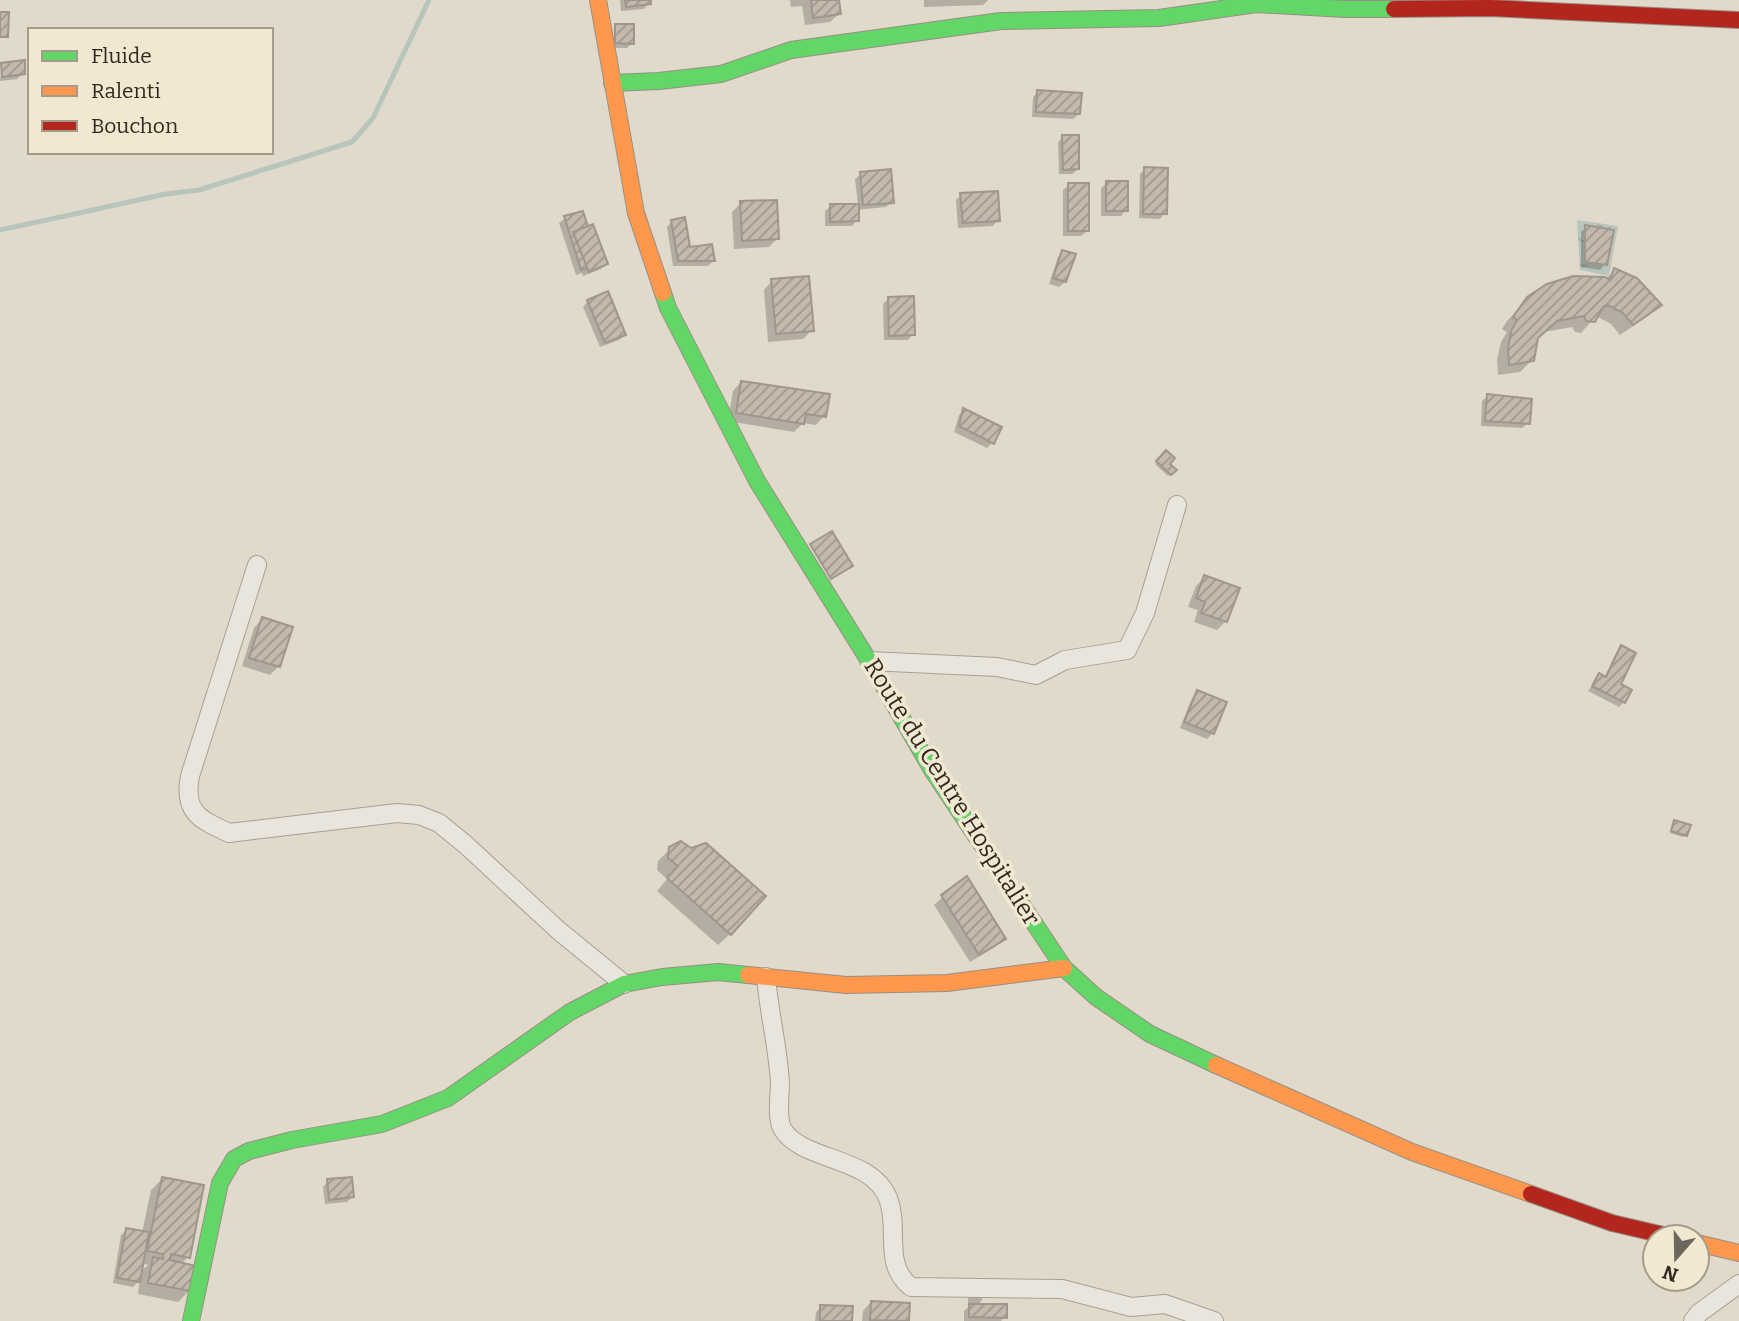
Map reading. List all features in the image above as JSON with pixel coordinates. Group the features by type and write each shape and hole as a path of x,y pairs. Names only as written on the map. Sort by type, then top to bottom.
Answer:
{"street":[{"name":"Route du Centre Hospitalier","path":"598,0 636,213 668,308 757,481 869,661 932,769 1064,968 1096,997 1150,1034 1238,1076 1412,1152 1612,1223 1641,1230"},
{"path":"612,83 721,74 791,50 1001,21 1159,18 1255,4 1345,9 1493,4 1739,20"},
{"path":"869,661 997,667 1036,675 1065,660 1127,650 1145,612 1177,505"},
{"path":"257,565 190,776 187,794 195,814 229,833 397,813 419,815 439,823 466,845 541,915 624,984"},
{"path":"191,1321 220,1183 233,1159 249,1151 292,1140 382,1124 448,1098 570,1012 624,984 662,977 718,972 846,985 947,983 1064,968"},
{"path":"766,977 768,1010 777,1050 781,1127 792,1140 850,1164 877,1183 887,1197 894,1263 902,1280 911,1287 1062,1289 1116,1301 1128,1314 1165,1304 1214,1321"},
{"path":"1711,1246 1739,1253"},
{"path":"1693,1321 1699,1313 1739,1284"}],"water":[{"path":"1577,220 1618,226 1609,276 1580,270"}],"building":[{"path":"625,0 651,0 651,4 626,7"},
{"path":"811,0 839,0 841,14 813,18"},
{"path":"0,12 9,12 8,37 0,37"},
{"path":"615,24 634,24 634,44 615,43"},
{"path":"25,60 25,74 2,77 1,63"},
{"path":"1037,90 1082,93 1080,114 1036,112"},
{"path":"1062,135 1079,135 1079,169 1063,170"},
{"path":"1144,167 1168,168 1167,214 1143,214"},
{"path":"891,169 894,203 863,205 860,172"},
{"path":"1106,181 1128,181 1128,211 1106,211"},
{"path":"1068,183 1089,183 1089,231 1068,231"},
{"path":"998,191 1000,221 963,223 960,193"},
{"path":"777,200 779,239 742,241 740,201"},
{"path":"830,204 859,204 859,221 830,222"},
{"path":"583,211 600,264 581,270 564,216"},
{"path":"685,217 690,247 712,244 715,261 678,261 671,220"},
{"path":"593,224 608,264 589,272 573,232"},
{"path":"1585,225 1614,230 1607,265 1585,262"},
{"path":"1062,250 1076,254 1066,282 1053,278"},
{"path":"1614,268 1637,278 1662,305 1633,325 1623,313 1608,305 1603,307 1595,322 1586,321 1584,316 1557,321 1538,338 1534,361 1509,365 1508,347 1517,320 1513,317 1527,297 1547,284 1573,276 1605,277 1610,280"},
{"path":"809,276 814,331 776,334 771,279"},
{"path":"608,291 626,335 605,343 587,300"},
{"path":"914,296 915,335 889,336 888,297"},
{"path":"741,381 830,394 826,417 806,414 804,424 736,413"},
{"path":"1487,394 1532,399 1530,424 1485,421"},
{"path":"963,408 1002,427 994,444 959,426"},
{"path":"1166,450 1175,458 1170,464 1177,470 1171,475 1156,461"},
{"path":"832,531 853,566 831,579 810,544"},
{"path":"1204,575 1240,588 1227,622 1201,613 1205,602 1196,598"},
{"path":"262,617 293,627 280,667 249,658"},
{"path":"1621,645 1636,653 1621,684 1632,690 1625,703 1592,686 1599,673 1606,677"},
{"path":"1197,690 1227,702 1214,734 1184,722"},
{"path":"1674,820 1691,825 1687,836 1671,831"},
{"path":"681,841 691,848 706,843 766,896 731,935 667,878 678,866 668,858 669,847"},
{"path":"967,876 1006,939 979,955 941,895"},
{"path":"162,1177 204,1185 190,1258 171,1254 170,1260 196,1266 191,1291 148,1283 153,1257 163,1259 163,1254 147,1251"},
{"path":"352,1177 354,1197 329,1200 327,1179"},
{"path":"126,1228 149,1232 140,1282 117,1278"},
{"path":"871,1301 910,1303 909,1321 870,1320"},
{"path":"969,1304 1007,1304 1007,1318 969,1317"},
{"path":"820,1305 853,1306 852,1321 820,1321"}],"waterway":[{"path":"0,230 166,194 199,190 352,142 373,118 429,0"}],"traffic: fast":[{"path":"612,83 721,74 791,50 1001,21 1159,18 1256,4 1394,9"},
{"path":"663,293 668,308 757,481 869,661 932,770 1064,968 1096,997 1150,1034 1216,1065"},
{"path":"191,1321 220,1183 234,1159 249,1151 292,1140 382,1124 448,1098 570,1012 624,984 662,977 718,972 748,975"}],"traffic: slow":[{"path":"598,0 636,213 663,293"},
{"path":"748,975 846,985 947,983 1064,968"},
{"path":"1216,1065 1412,1152 1531,1194"},
{"path":"1711,1246 1739,1253"}],"traffic: jam":[{"path":"1394,9 1490,8 1739,20"},
{"path":"1531,1194 1612,1223 1641,1230"}]}
